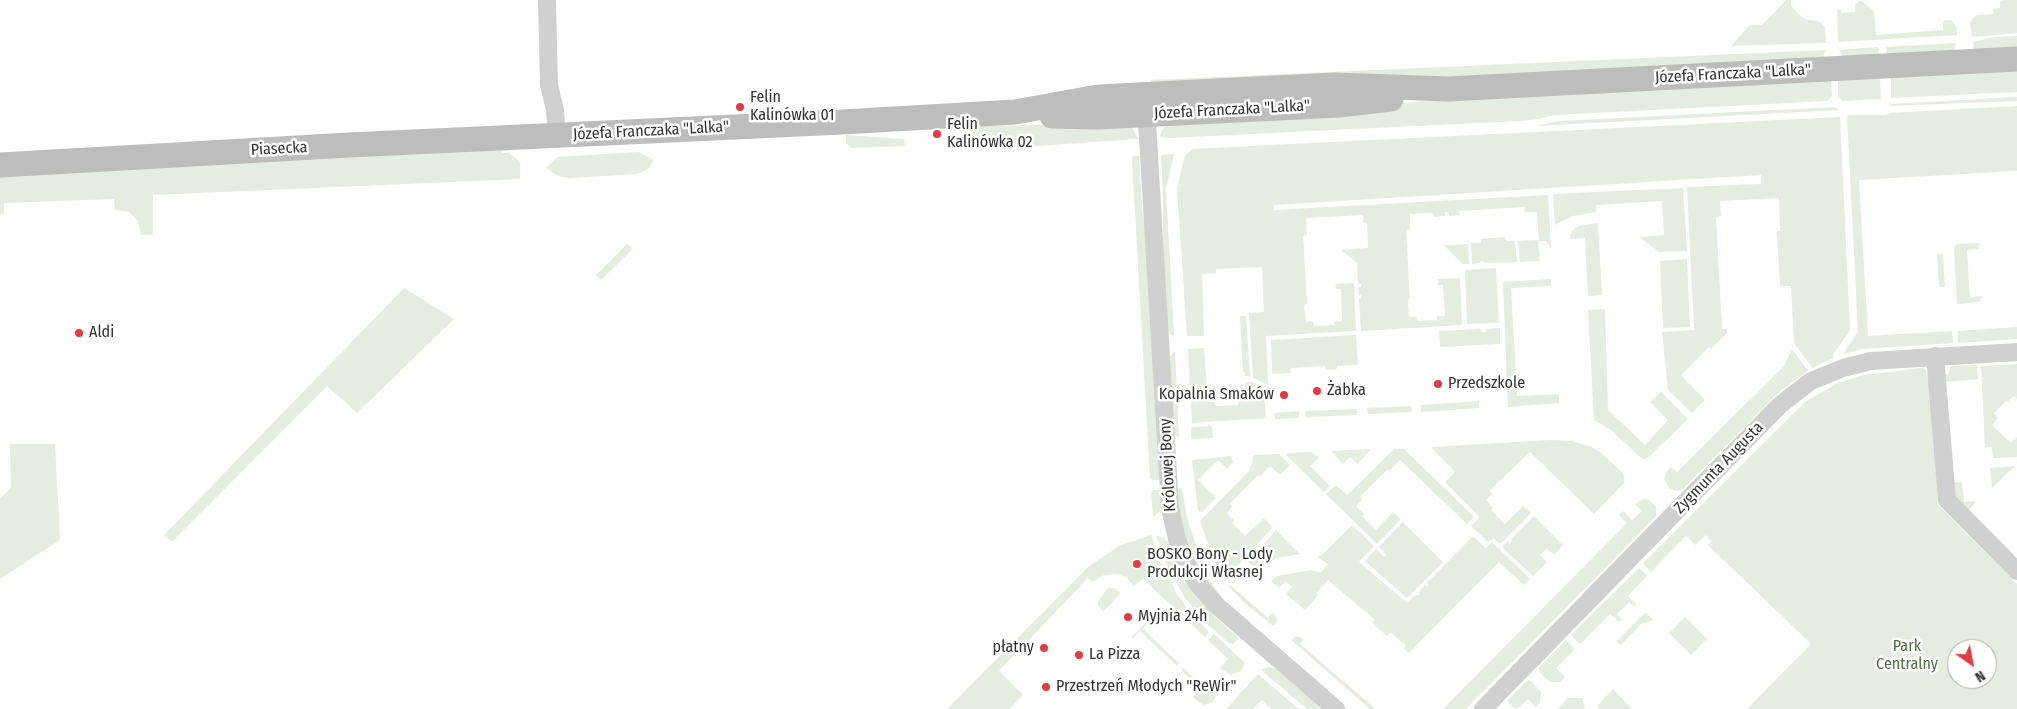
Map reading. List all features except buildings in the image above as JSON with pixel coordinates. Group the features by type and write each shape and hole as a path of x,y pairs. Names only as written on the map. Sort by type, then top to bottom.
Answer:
{"street":[{"path":"547,0 549,85 557,136"},
{"name":"Józefa Franczaka \"Lalka\"","path":"557,136 1015,112 1098,97 1146,104 1335,85 1448,89 2017,59"},
{"name":"Królowej Bony","path":"1146,104 1170,508 1176,539 1197,583 1216,605 1336,709"},
{"name":"Piasecka","path":"0,165 557,136"},
{"name":"Zygmunta Augusta","path":"1482,709 1770,416 1798,390 1825,374 1870,360 2017,352"},
{"path":"1935,356 1947,500 2017,571"}],"green space":[{"path":"1786,0 1791,0 1791,5 1805,19 1820,22 1825,27 1826,43 1731,46 1750,25 1762,25"},
{"path":"1860,0 1874,11 1876,35 1943,30 1943,21 1951,20 1956,26 1957,35 1838,42 1837,10 1841,9 1841,13 1855,12 1855,5"},
{"path":"2017,0 2017,33 1972,37 1970,23 1972,19 1977,15 1994,14 1993,9 2000,8 2000,2"},
{"path":"2017,36 2017,49 1976,50 1973,47 1973,42 1994,37"},
{"path":"1956,43 1953,52 1887,56 1886,47"},
{"path":"1878,47 1879,56 1844,57 1839,50"},
{"path":"1826,50 1823,57 1557,74 1152,85 1151,80"},
{"path":"2017,70 2017,92 1891,98 1891,77"},
{"path":"1880,76 1881,99 1842,101 1838,96 1838,78"},
{"path":"1831,79 1832,96 1827,101 1554,115 1519,121 1160,137 1166,125 1445,99"},
{"path":"2017,97 2017,101 1891,106 1891,104"},
{"path":"2017,106 2017,171 1859,180 1868,336 1952,331 1953,343 1864,349 1843,354 1858,332 1847,116"},
{"path":"1835,107 1839,110 1535,126 1559,121"},
{"path":"1840,117 1850,330 1833,355 1833,358 1812,368 1794,343 1791,286 1780,286 1777,231 1780,231 1779,198 1720,201 1721,216 1716,217 1722,329 1727,329 1727,333 1711,349 1709,347 1681,375 1705,400 1692,413 1668,390 1662,332 1694,330 1687,187 1761,184 1761,175 1274,205 1274,210 1548,195 1551,249 1546,241 1538,241 1540,261 1520,262 1518,241 1539,240 1537,212 1524,212 1525,207 1458,211 1460,215 1449,216 1448,212 1445,212 1445,216 1434,217 1433,213 1410,214 1410,229 1406,230 1410,299 1408,300 1409,317 1417,317 1417,321 1437,320 1437,316 1445,316 1443,285 1438,285 1438,279 1460,278 1462,325 1361,331 1359,298 1361,298 1361,295 1359,295 1358,287 1361,287 1361,284 1358,283 1357,263 1341,250 1368,248 1367,223 1363,223 1363,215 1306,218 1307,235 1303,236 1307,304 1304,305 1306,322 1313,321 1314,326 1334,325 1334,322 1342,321 1341,289 1336,289 1335,284 1354,283 1356,331 1266,336 1268,385 1253,378 1249,313 1264,312 1262,267 1216,269 1216,273 1202,274 1204,336 1187,336 1177,188 1185,156 1192,149"},
{"path":"1092,124 1132,127 1138,139 1006,148 953,144 981,126"},
{"path":"846,135 904,139 905,146 852,148 846,143"},
{"path":"501,148 502,153 509,153 520,164 520,179 153,195 153,235 141,235 138,221 129,212 115,210 114,199 4,203 4,214 0,214 0,173"},
{"path":"639,152 654,160 649,168 638,174 569,178 558,176 546,168 557,157"},
{"path":"1174,154 1166,189 1174,335 1171,335 1167,328 1161,155"},
{"path":"1133,156 1139,156 1142,206 1148,252 1160,480 1150,478"},
{"path":"1683,188 1687,251 1658,252 1640,237 1664,235 1662,201 1596,205 1596,212 1573,216 1555,225 1553,194"},
{"path":"1598,223 1602,295 1588,296 1585,238 1570,239 1570,236 1572,231 1578,226"},
{"path":"1505,237 1506,241 1515,241 1517,262 1484,263 1480,261 1480,263 1472,264 1471,243 1481,243 1481,239"},
{"path":"1979,243 1979,249 1967,250 1970,297 1982,296 1981,300 1979,302 1957,304 1954,248 1957,244"},
{"path":"627,244 633,249 601,280 596,275"},
{"path":"1468,244 1469,264 1463,264 1443,245"},
{"path":"1943,253 1945,287 1939,287 1937,254"},
{"path":"1687,259 1690,327 1663,328 1660,261"},
{"path":"1496,268 1499,323 1467,324 1465,270"},
{"path":"1551,279 1551,286 1511,288 1517,396 1559,394 1559,403 1508,407 1503,282"},
{"path":"404,288 454,319 357,413 327,386 172,542 164,535"},
{"path":"1605,309 1608,410 1645,445 1668,420 1650,402 1661,392 1688,419 1645,459 1640,457 1611,430 1594,420 1588,310"},
{"path":"1240,316 1246,316 1250,376 1245,376 1245,372 1243,372"},
{"path":"2017,327 2017,339 1958,343 1958,331"},
{"path":"1500,328 1500,344 1440,347 1439,331 1481,329 1482,332 1486,332 1486,329"},
{"path":"1356,335 1358,365 1337,366 1337,369 1325,370 1325,366 1291,368 1291,373 1272,374 1271,340"},
{"path":"1204,348 1208,402 1215,402 1216,406 1238,405 1238,401 1246,401 1245,382 1252,382 1264,388 1266,418 1192,423 1188,349"},
{"path":"1792,349 1808,371 1781,390 1682,490 1677,491 1669,488 1664,479 1667,471 1671,467 1677,472 1784,366"},
{"path":"1175,351 1179,438 1173,433 1170,356"},
{"path":"2017,364 2017,399 2014,396 1994,413 1998,418 1992,425 2011,443 2017,437 2017,457 1993,458 1992,447 1985,447 1981,366"},
{"path":"1977,365 1978,379 1943,382 1944,374 1948,374 1951,366"},
{"name":"Park Centralny","path":"1923,368 1926,371 1927,377 1930,377 1938,505 2017,584 2017,709 1747,709 1811,644 1708,545 1712,541 1706,535 1695,545 1686,536 1651,572 1643,563 1805,402 1838,383 1863,375"},
{"path":"1479,401 1479,408 1421,412 1421,405"},
{"path":"1411,406 1412,412 1368,414 1367,408"},
{"path":"1357,409 1357,415 1306,417 1305,411"},
{"path":"1299,411 1299,418 1275,419 1274,413"},
{"path":"1212,426 1213,438 1191,439 1192,427"},
{"path":"1550,440 1572,441 1591,447 1601,453 1622,472 1624,483 1594,514 1530,452 1489,491 1492,494 1486,500 1493,508 1491,510 1505,524 1523,506 1531,513 1500,544 1493,538 1488,542 1471,526 1480,517 1445,482 1455,472 1431,447"},
{"path":"10,444 55,444 60,540 0,579 0,499 11,487"},
{"path":"1371,449 1358,464 1350,457 1343,464 1331,451"},
{"path":"1394,449 1404,449 1474,517 1467,524 1400,460 1390,470 1388,469 1360,497 1362,500 1356,506 1364,514 1362,516 1376,530 1393,512 1401,519 1377,544 1326,494 1336,485 1347,495"},
{"path":"1311,452 1319,457 1310,466 1330,486 1324,492 1286,455 1287,453"},
{"path":"1279,454 1290,465 1280,475 1270,466 1260,476 1258,475 1230,504 1232,506 1227,513 1234,520 1232,523 1245,536 1264,518 1273,527 1225,580 1215,564 1200,521 1249,471 1253,455"},
{"path":"1231,456 1233,462 1227,469 1218,460 1198,480 1216,498 1202,512 1198,511 1192,460"},
{"path":"2015,466 1992,488 1990,468"},
{"path":"1962,482 1964,502 1974,501 1974,505 1967,509 1954,497 1951,483"},
{"path":"1182,488 1188,522 1208,578 1223,599 1251,623 1249,626 1231,610 1208,583 1194,559 1185,537 1179,510 1176,489"},
{"path":"1153,490 1161,490 1162,506 1160,511 1153,517 1151,493"},
{"path":"1643,499 1649,500 1656,506 1656,516 1466,709 1443,709 1627,523 1619,515 1623,511 1632,520 1642,511 1635,504"},
{"path":"1534,516 1563,545 1554,555 1547,549 1540,555 1547,562 1533,576 1502,547 1508,541 1510,543 1511,539"},
{"path":"1403,522 1443,562 1407,598 1365,561 1376,549 1384,557 1387,555 1379,547"},
{"path":"1352,525 1374,546 1359,562 1407,603 1420,594 1419,592 1425,585 1426,587 1429,585 1427,583 1473,536 1486,548 1492,542 1530,579 1524,585 1499,562 1409,653 1404,649 1406,646 1390,632 1387,636 1372,623 1375,620 1328,580 1316,593 1318,595 1305,610 1286,594 1292,587 1286,581 1279,588 1271,581 1277,576 1311,570 1321,573 1328,564 1317,557 1322,555"},
{"path":"1276,530 1300,554 1277,558 1257,568 1248,562 1252,558 1254,559 1256,556 1254,555"},
{"path":"1151,535 1160,561 1177,594 1190,612 1209,632 1205,637 1143,579 1134,586 1126,577 1117,574 1104,575 1092,582 1088,578 999,671 1023,695 1009,709 947,709 1088,567 1119,546"},
{"path":"1156,535 1164,538 1170,544 1200,600 1214,616 1239,638 1233,644 1229,643 1209,626 1186,599 1168,569"},
{"path":"1639,568 1647,576 1628,596 1636,604 1634,607 1629,602 1617,614 1622,620 1619,622 1610,614 1580,644 1571,635"},
{"path":"1230,585 1268,618 1273,612 1277,619 1276,624 1273,626 1246,604 1228,586"},
{"path":"1108,588 1114,588 1121,593 1103,612 1098,606 1098,601"},
{"path":"1646,612 1653,620 1641,624 1621,645 1617,641"},
{"path":"1685,617 1707,639 1691,655 1669,633"},
{"path":"1150,620 1143,629 1179,663 1177,666 1140,631 1131,638"},
{"path":"1214,634 1245,663 1241,671 1231,675 1220,668 1228,659 1208,640"},
{"path":"1297,636 1304,639 1300,644 1376,709 1370,709 1291,640"},
{"path":"1566,640 1575,649 1556,668 1565,677 1561,682 1550,682 1540,673 1539,668"},
{"path":"1183,667 1202,687 1210,679 1216,684 1219,692 1212,703 1203,705 1193,697 1200,689 1181,670"},
{"path":"1268,667 1276,669 1324,709 1307,709 1261,670"},
{"path":"1258,674 1299,709 1272,709 1262,700 1253,709 1226,709"},
{"path":"1528,680 1541,692 1540,703 1536,707 1528,699 1515,709 1507,701"},
{"path":"1613,689 1632,709 1600,709 1597,706"},
{"path":"1568,698 1582,698 1585,709 1557,709"}],"place":[{"name":"Felin Kalinówka 01","path":"740,107"},
{"name":"Felin Kalinówka 02","path":"937,134"},
{"name":"Aldi","path":"79,333"},
{"name":"Przedszkole","path":"1438,384"},
{"name":"Żabka","path":"1317,391"},
{"name":"Kopalnia Smaków","path":"1284,395"},
{"name":"BOSKO Bony - Lody Produkcji Własnej","path":"1137,564"},
{"name":"Myjnia 24h","path":"1128,617"},
{"name":"płatny","path":"1044,648"},
{"name":"La Pizza","path":"1079,655"},
{"name":"Przestrzeń Młodych \"ReWir\"","path":"1046,687"}]}
